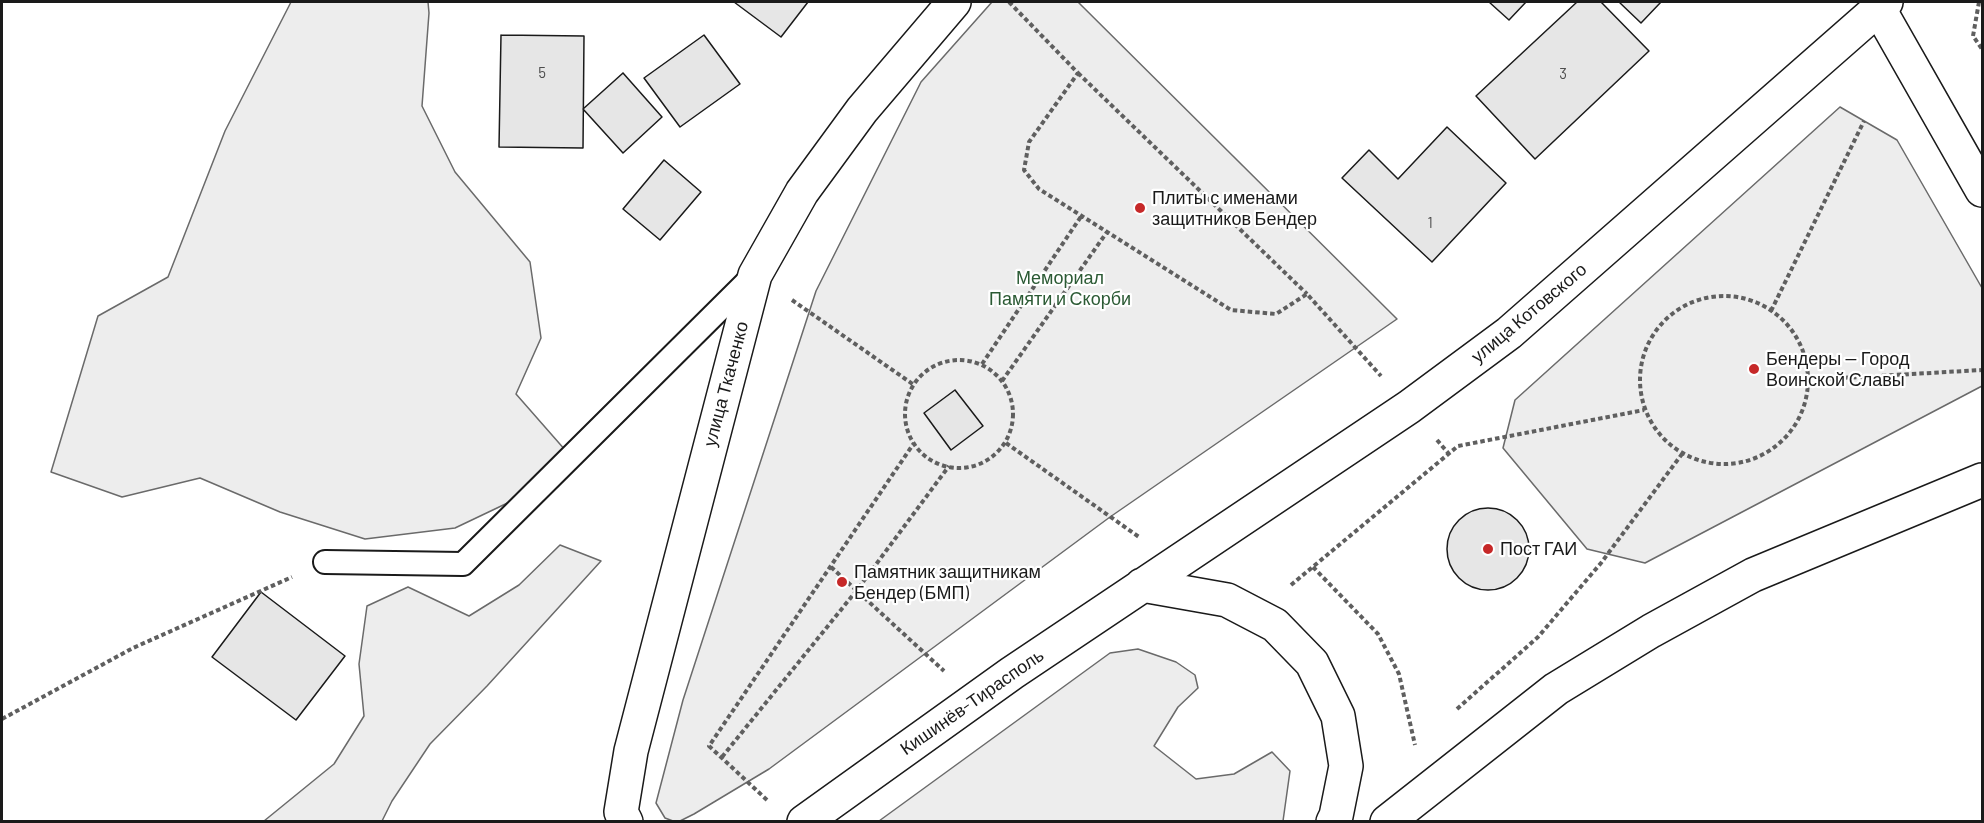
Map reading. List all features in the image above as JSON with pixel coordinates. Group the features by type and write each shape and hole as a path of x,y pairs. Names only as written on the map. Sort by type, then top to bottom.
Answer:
{"main road":[{"name":"улица Ткаченко","path":"626,822 621,812 631,751 755,275 802,192 862,110 954,2"},
{"path":"1883,5 1983,190"},
{"name":"улица Котовского","path":"1143,585 1409,407 1509,333 1883,5"},
{"path":"1387,822 1556,689 1651,631 1753,575 1983,480"},
{"path":"1143,585 1227,600 1275,625 1312,663 1338,716 1346,766 1334,822"},
{"name":"Кишинёв-Тирасполь","path":"804,822 975,699 1143,585"}],"lane":[{"path":"325,562 463,564 755,275"}],"path":[{"path":"1009,2 1078,73 1307,294 1409,407"},
{"path":"1979,2 1973,36 1983,49"},
{"path":"1078,73 1029,142 1024,170 1039,189 1232,310 1276,314 1307,294"},
{"path":"1772,311 1864,121"},
{"path":"982,364 1082,215"},
{"path":"1002,381 1107,232"},
{"path":"755,275 914,385"},
{"path":"1734,295 1760,302 1782,318 1798,339 1808,365 1807,380 1808,392 1800,418 1785,440 1763,455 1737,464 1710,464 1682,454 1659,435 1644,410 1638,382 1643,353 1657,327 1679,308 1706,297 1734,295"},
{"path":"965,360 982,364 1002,381 1013,406 1012,425 1006,442 993,457 977,465 958,468 941,465 925,456 914,443 907,427 905,410 909,393 918,378 931,368 948,361 965,360"},
{"path":"1807,380 1983,370"},
{"path":"1290,586 1458,446 1644,410"},
{"path":"1006,442 1176,563"},
{"path":"767,800 709,746 914,443"},
{"path":"1450,715 1538,638 1600,563 1682,454"},
{"path":"722,757 857,590 950,466"},
{"path":"2,719 133,648 325,562"},
{"path":"1313,566 1378,634 1399,674 1415,746"},
{"path":"831,567 975,699"},
{"path":"1407,753 1424,738"}],"shaded area":[{"path":"291,2 428,2 422,106 455,172 530,262 541,338 516,394 566,451 518,498 455,528 365,539 280,512 200,478 122,497 51,472 98,316 168,277 225,131"},
{"name":"Мемориал Памяти и Скорби","path":"992,2 1078,2 1397,319 1110,517 769,769 680,821 665,818 656,803 683,700 816,291 921,82"},
{"path":"1840,107 1897,140 1982,288 1982,386 1645,563 1587,549 1503,448 1515,400"},
{"path":"560,545 601,561 487,686 430,744 392,801 382,821 264,821 334,764 364,716 359,664 367,606 408,587 469,616 519,585"},
{"path":"1138,649 1176,662 1195,675 1198,688 1178,707 1154,746 1196,779 1234,774 1272,752 1290,771 1283,821 879,821 1110,653"}],"building":[{"path":"734,2 808,2 781,37"},
{"path":"1489,2 1526,2 1509,20"},
{"path":"1577,2 1601,2 1649,51 1535,159 1476,96"},
{"path":"1619,2 1661,2 1641,23"},
{"path":"501,35 584,36 583,148 499,147"},
{"path":"704,35 740,84 680,127 644,78"},
{"path":"623,73 662,117 623,153 583,109"},
{"path":"1447,127 1506,183 1432,262 1342,178 1369,150 1398,179"},
{"path":"664,160 701,192 660,240 623,209"},
{"path":"955,390 983,426 951,450 924,413"},
{"path":"1488,508 1504,511 1517,520 1526,533 1529,549 1526,565 1517,578 1504,587 1488,590 1472,587 1459,578 1450,565 1447,549 1450,533 1459,520 1472,511"},
{"path":"261,592 345,656 296,720 212,657"}],"place":[{"name":"Плиты с именами защитников Бендер","path":"1140,208"},
{"name":"Бендеры — Город Воинской Славы","path":"1754,369"},
{"name":"Пост ГАИ","path":"1488,549"},
{"name":"Памятник защитникам Бендер (БМП)","path":"842,582"}]}
